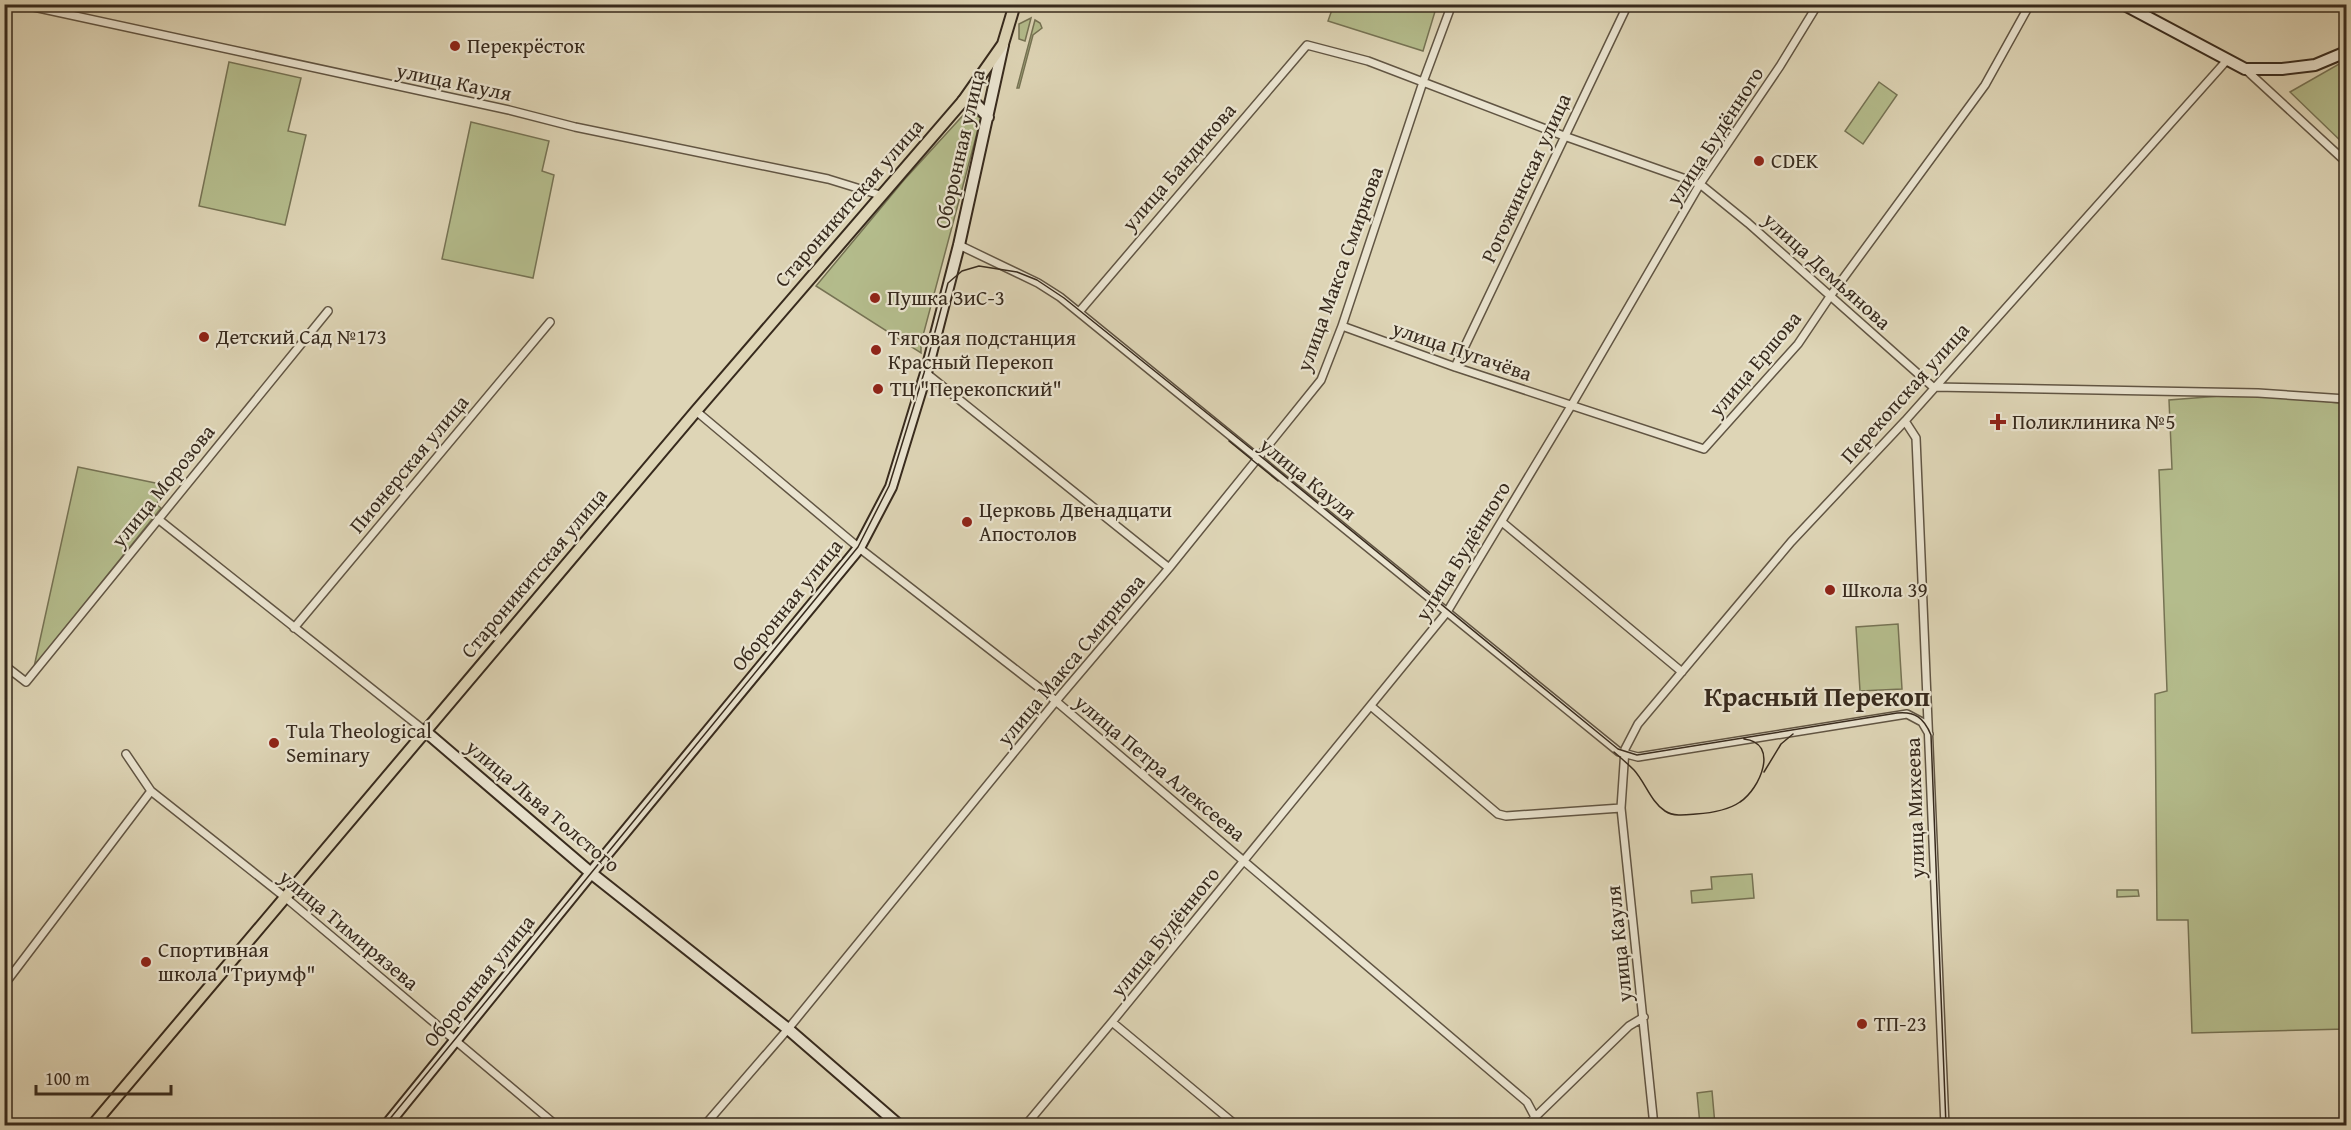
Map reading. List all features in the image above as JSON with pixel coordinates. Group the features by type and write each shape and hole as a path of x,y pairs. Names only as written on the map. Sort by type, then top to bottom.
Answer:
{"main road":[{"name":"Оборонная улица","path":"386,1125 860,548 891,487 926,373 959,245 1003,44 1015,4"},
{"path":"2123,4 2245,69 2282,69 2315,65 2346,52"},
{"name":"Староникитская улица","path":"92,1125 696,411 963,101 1003,44"},
{"path":"963,101 976,104 987,117"},
{"name":"улица Льва Толстого","path":"425,731 591,873 788,1029 900,1125"}],"street":[{"name":"улица Кауля","path":"20,4 509,110 575,127 828,179 880,195"},
{"name":"улица Макса Смирнова","path":"704,1125 788,1029 1056,701 1169,568 1321,380 1342,326 1452,4"},
{"name":"Рогожинская улица","path":"1455,367 1628,4"},
{"name":"улица Будённого","path":"1025,1125 1372,707 1448,612 1700,184 1780,66 1818,4"},
{"name":"улица Ершова","path":"1571,406 1704,449 1798,344 1831,295 1985,85 2030,4"},
{"name":"улица Демьянова","path":"1306,45 1368,62 1564,136 1700,184 1831,295 1933,387"},
{"name":"улица Бандикова","path":"1078,312 1306,45"},
{"name":"Перекопская улица","path":"1626,758 1626,749 1638,724 1791,542 1905,421 2228,59"},
{"path":"2245,69 2346,162"},
{"name":"улица Кауля","path":"959,245 1038,283 1078,312 1626,758 1621,808 1654,1125"},
{"name":"улица Морозова","path":"4,665 26,682 328,311"},
{"name":"Пионерская улица","path":"294,628 550,322"},
{"name":"улица Пугачёва","path":"1342,326 1571,406"},
{"path":"926,373 1169,568"},
{"path":"1933,387 2258,393 2346,399"},
{"name":"улица Петра Алексеева","path":"696,411 860,548 1056,701 1527,1102 1535,1117"},
{"name":"улица Михеева","path":"1905,421 1916,438 1945,1125"},
{"name":"улица Льва Толстого","path":"158,519 425,731"},
{"path":"1502,522 1682,672"},
{"path":"1372,707 1498,814 1506,816 1621,808"},
{"path":"1626,758 1906,714 1922,722 1929,734"},
{"name":"улица Тимирязева","path":"126,754 151,790 286,898 455,1042 557,1125"},
{"path":"4,985 151,790"},
{"path":"1526,1125 1629,1026 1644,1017"},
{"path":"1112,1022 1238,1125"}],"green space":[{"path":"1334,4 1437,5 1423,51 1328,21"},
{"path":"1031,18 1025,41 1019,39 1019,24"},
{"path":"1035,20 1042,28 1033,35 1019,88 1017,88"},
{"path":"2346,60 2346,146 2290,92"},
{"path":"229,62 301,78 288,131 306,135 285,225 199,206"},
{"path":"1879,82 1897,95 1863,144 1845,131"},
{"path":"967,111 981,118 921,343 921,353 816,286 904,180"},
{"path":"471,122 549,141 542,171 554,175 533,278 442,259"},
{"path":"2258,393 2346,404 2346,1029 2192,1033 2188,920 2157,920 2155,694 2167,691 2159,470 2172,469 2169,400"},
{"path":"78,467 170,486 156,504 161,508 34,667"},
{"path":"1898,624 1902,689 1860,691 1856,627"},
{"path":"1752,874 1754,898 1692,903 1691,891 1712,889 1711,877"},
{"path":"2117,890 2138,890 2139,896 2117,897"},
{"path":"1712,1091 1715,1125 1700,1125 1697,1093"}],"tram line":[{"path":"384,1126 858,547 889,486 924,373 948,283 962,271 979,266 1017,272 1037,280 1064,298 1618,749 1637,755 1897,713 1909,713 1922,720 1931,735 1946,1126"},
{"path":"1229,441 1278,481"},
{"path":"1764,772 1781,744 1793,734"},
{"path":"1614,752 1634,770 1665,811 1676,815 1702,814 1730,808 1740,802 1760,777 1764,757 1761,749 1755,742 1744,739"}],"place":[{"name":"Перекрёсток","path":"455,46"},
{"name":"CDEK","path":"1759,161"},
{"name":"Пушка ЗиС-3","path":"875,298"},
{"name":"Детский Сад №173","path":"204,337"},
{"name":"Тяговая подстанция Красный Перекоп","path":"876,350"},
{"name":"ТЦ \"Перекопский\"","path":"878,389"},
{"name":"Поликлиника №5","path":"1998,422"},
{"name":"Церковь Двенадцати Апостолов","path":"967,522"},
{"name":"Школа 39","path":"1830,590"},
{"name":"Tula Theological Seminary","path":"274,743"},
{"name":"Спортивная школа \"Триумф\"","path":"146,962"},
{"name":"ТП-23","path":"1862,1024"}],"district":[{"name":"Красный Перекоп","path":"1817,697"}]}
